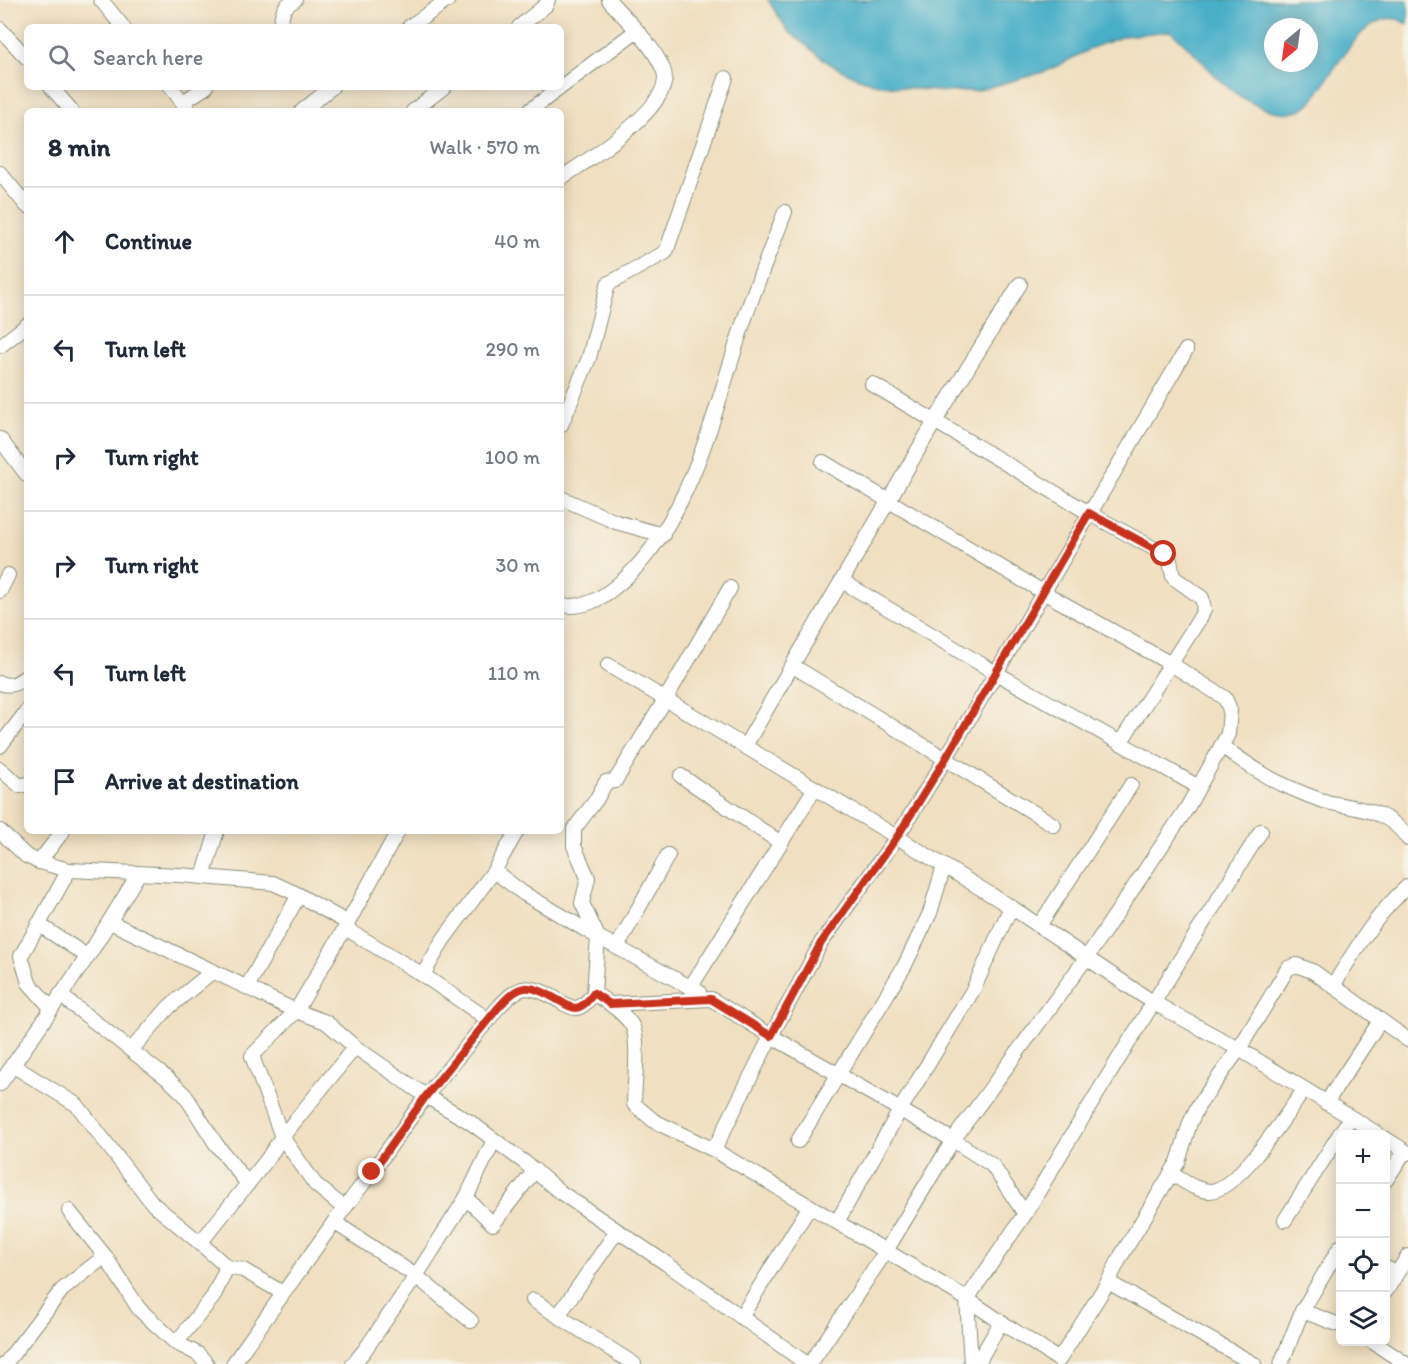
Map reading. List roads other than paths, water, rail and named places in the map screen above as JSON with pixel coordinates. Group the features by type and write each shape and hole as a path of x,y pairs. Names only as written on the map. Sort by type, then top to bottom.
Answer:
{"street":[{"path":"101,0 121,24"},
{"path":"280,24 282,11 295,0"},
{"path":"413,24 448,0"},
{"path":"523,24 546,5 548,0"},
{"path":"564,176 645,116 660,96 665,71 636,31 609,0"},
{"path":"0,29 24,55"},
{"path":"564,85 636,31"},
{"path":"564,414 589,358 608,284 666,252 726,78"},
{"path":"54,90 69,108"},
{"path":"173,90 186,107 203,90"},
{"path":"306,108 328,90"},
{"path":"417,108 440,90"},
{"path":"534,108 558,90"},
{"path":"0,173 24,202"},
{"path":"564,605 580,606 600,600 627,578 663,535 678,508 698,460 747,313 785,212"},
{"path":"745,746 935,421 1020,284"},
{"path":"0,346 24,332"},
{"path":"714,1150 821,943 897,837 946,758 1186,350"},
{"path":"872,384 1089,513 1164,554 1170,560 1173,577 1202,598 1204,609 1200,618 1120,743"},
{"path":"0,439 24,471"},
{"path":"110,922 296,1011 326,1022 355,1047 426,1096 470,1122 566,1196 808,1364 886,1251 953,1140 1087,957 1186,808 1228,734 1230,725 1230,710 1225,698 1171,664 1043,592 823,462"},
{"path":"564,499 616,522 663,535"},
{"path":"0,591 8,575"},
{"path":"842,581 996,673 1197,786"},
{"path":"233,1364 426,1096 508,995 527,987 576,1008 584,1005 594,993 598,937 582,903 588,878 574,846 574,829 596,800 606,782 615,781 730,588"},
{"path":"608,665 1011,907 1154,1002 1239,1049 1371,1130"},
{"path":"793,666 1054,825"},
{"path":"0,683 8,686 24,678"},
{"path":"0,746 24,715"},
{"path":"1221,746 1281,784 1326,802 1364,808 1387,818 1408,839"},
{"path":"0,769 20,786 24,785"},
{"path":"681,776 781,843"},
{"path":"1039,926 1131,784"},
{"path":"690,988 815,788"},
{"path":"0,831 22,852 39,862 69,870 273,883 299,895 489,1020"},
{"path":"971,1364 967,1299 1025,1214 1090,1102 1261,831"},
{"path":"39,862 61,834"},
{"path":"203,878 216,834"},
{"path":"344,1208 315,1185 282,1137 252,1056 296,1011 396,834"},
{"path":"423,975 443,940 494,871 515,834"},
{"path":"617,947 668,855"},
{"path":"798,1141 905,965 930,913 944,866"},
{"path":"51,1008 29,983 22,962 22,951 69,870"},
{"path":"494,871 524,893 598,937 711,999 992,1165 1025,1214"},
{"path":"0,1084 110,922 139,873"},
{"path":"1333,986 1375,919 1391,900 1408,886"},
{"path":"247,987 299,895"},
{"path":"837,1222 900,1110 973,990 1011,907"},
{"path":"38,924 87,956"},
{"path":"594,993 610,1004 632,1025 637,1051 634,1072 634,1104 654,1121 714,1150 967,1299 1061,1363 1178,1162 1190,1123 1198,1106 1239,1049 1288,968 1297,965 1314,972 1408,1040"},
{"path":"131,1050 169,1007 213,971"},
{"path":"60,995 185,1095 216,1144 248,1184"},
{"path":"610,1004 711,999"},
{"path":"1326,1102 1380,1021"},
{"path":"200,1243 355,1047"},
{"path":"12,1065 77,1106 153,1204 227,1267 243,1270 283,1293"},
{"path":"1171,1174 1198,1188 1208,1191 1216,1190 1230,1181 1267,1143 1304,1090"},
{"path":"1285,1220 1350,1118"},
{"path":"353,1364 416,1276 466,1198 494,1140"},
{"path":"1390,1141 1407,1152 1390,1175"},
{"path":"466,1198 493,1224 535,1170"},
{"path":"741,1317 810,1206"},
{"path":"69,1211 105,1256 139,1309 176,1342 198,1354 207,1364"},
{"path":"334,1222 416,1276 471,1320"},
{"path":"558,1316 617,1231"},
{"path":"1281,1364 1302,1311 1336,1255"},
{"path":"5,1364 62,1290 105,1256"},
{"path":"1391,1271 1408,1256"},
{"path":"176,1342 213,1297 227,1267"},
{"path":"1108,1282 1254,1364"},
{"path":"533,1300 634,1364"},
{"path":"1302,1311 1336,1323"},
{"path":"976,1364 1001,1322"},
{"path":"1380,1346 1406,1364"}],"water":[{"path":"768,0 1408,0 1408,24 1396,19 1384,20 1372,25 1350,46 1311,101 1300,110 1289,112 1266,109 1231,90 1170,31 1124,36 1094,47 1047,71 976,91 944,92 881,85 856,77 830,64 788,31"}]}
